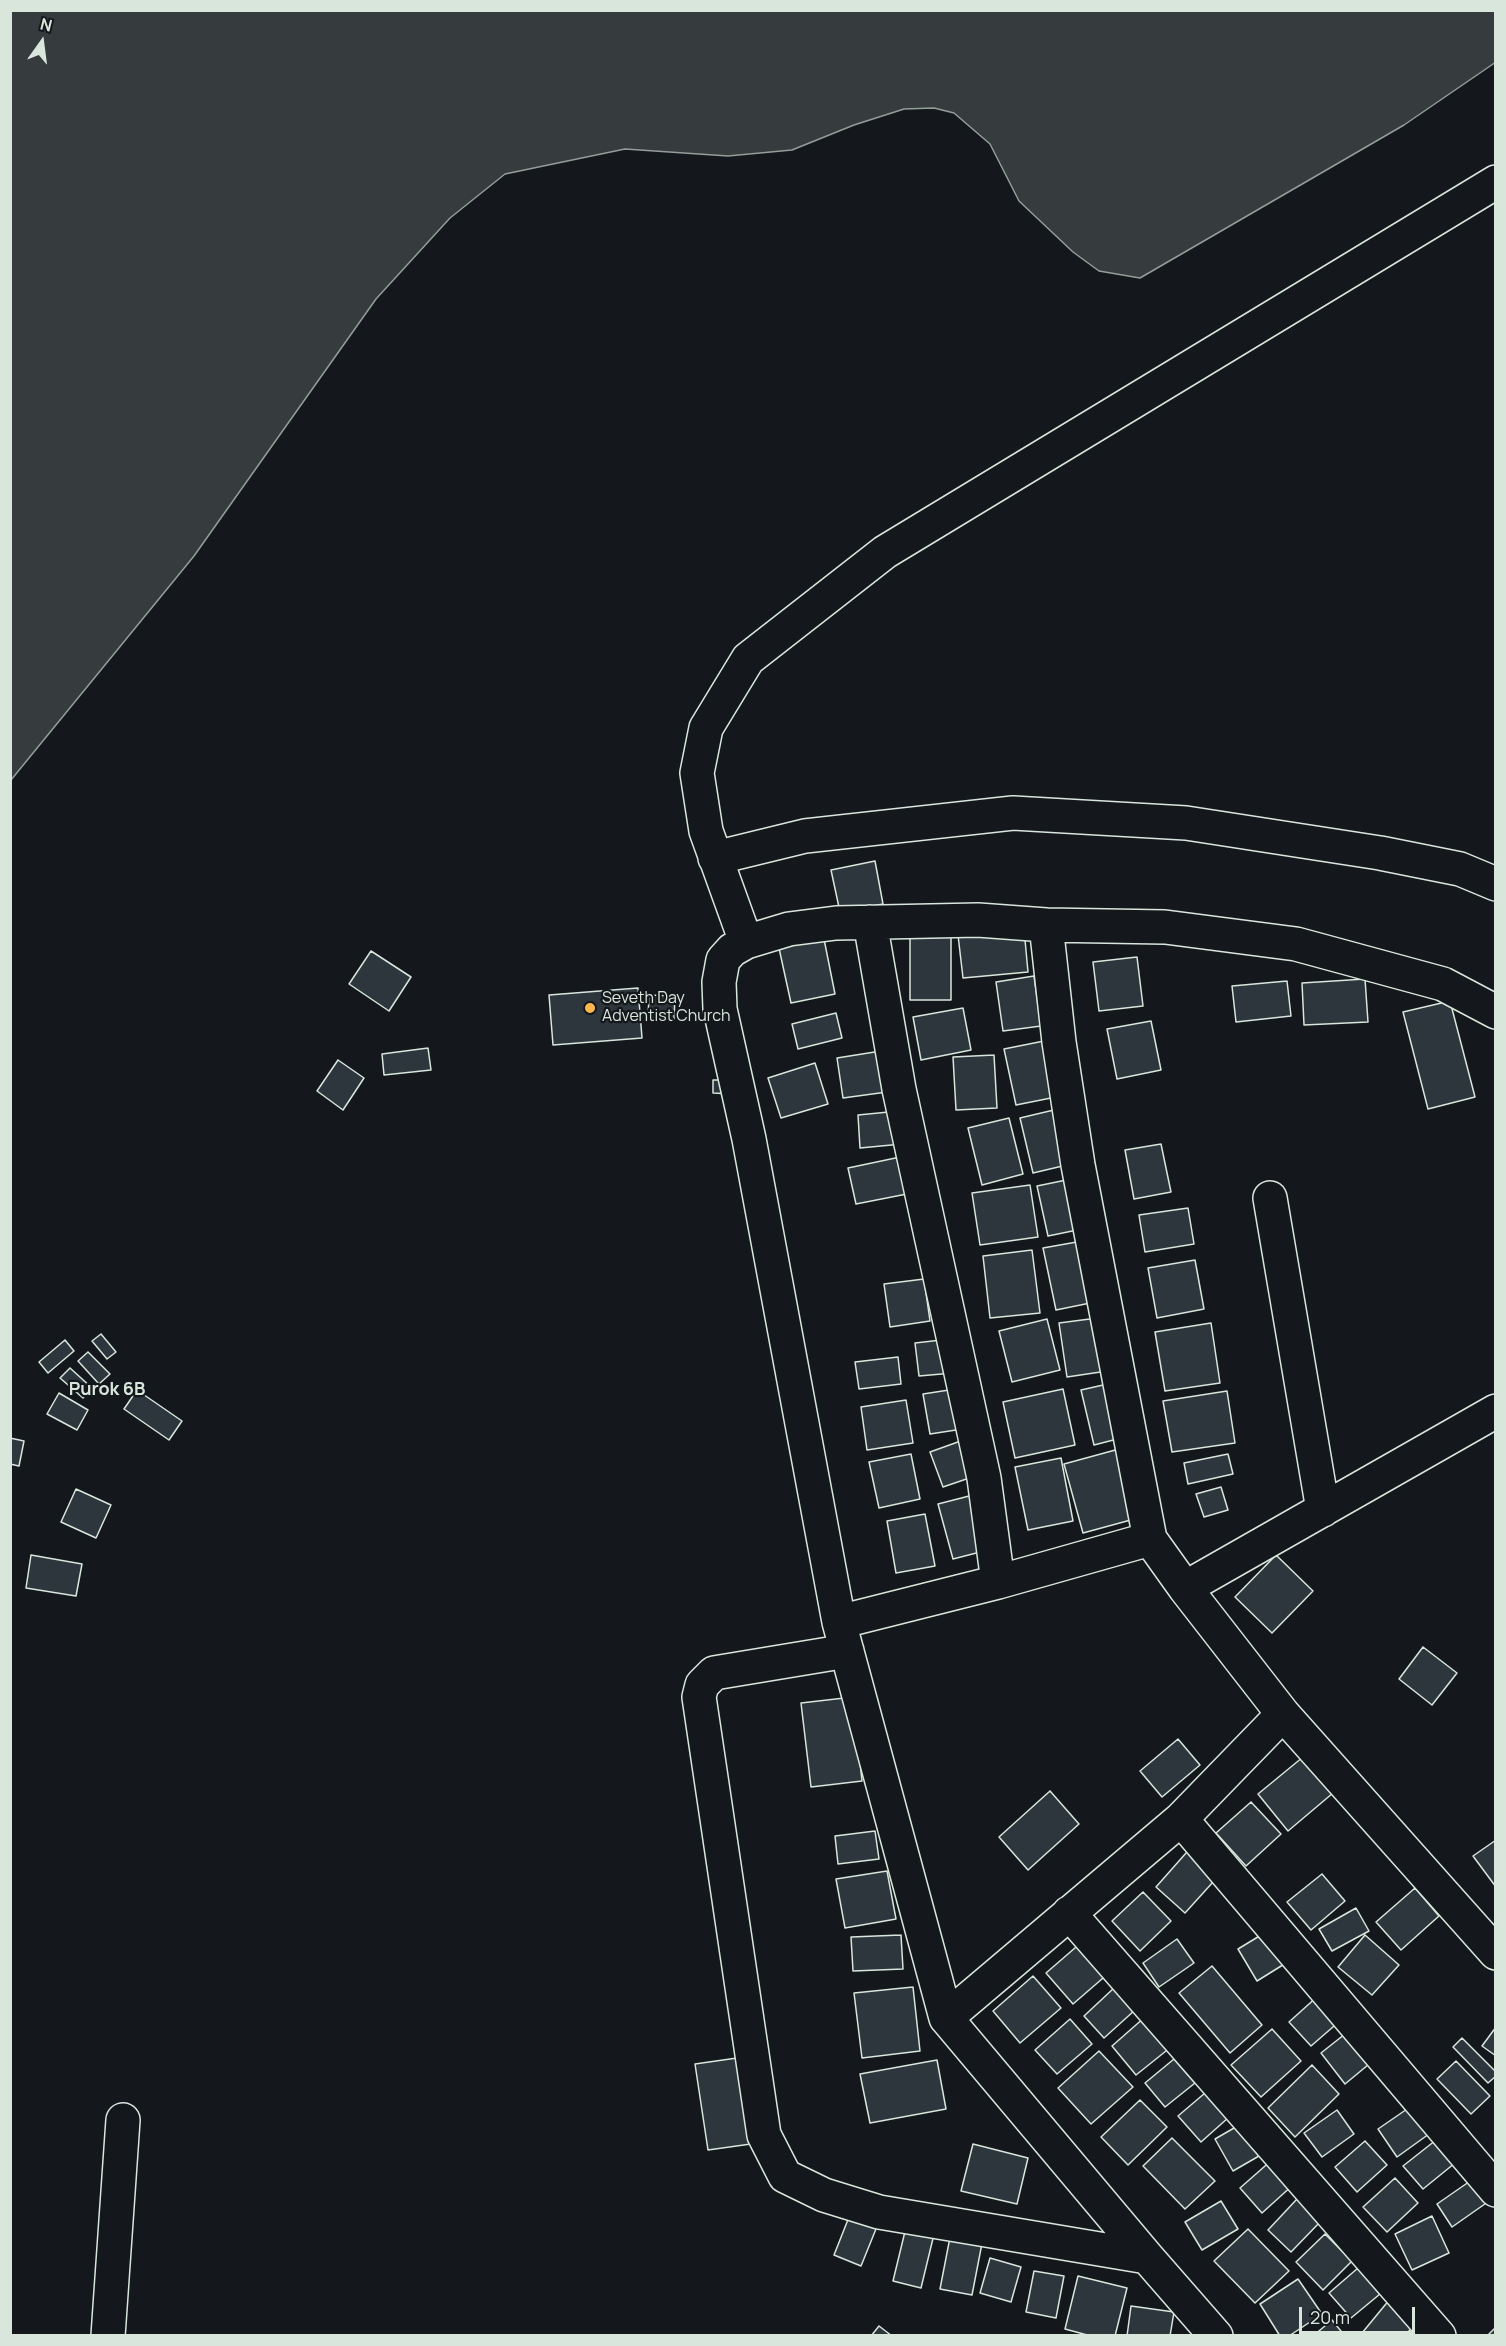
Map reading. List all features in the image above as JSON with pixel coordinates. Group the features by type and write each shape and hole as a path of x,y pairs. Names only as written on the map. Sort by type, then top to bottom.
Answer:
{"street":[{"path":"746,942 705,831 697,773 706,728 748,659 885,552 1496,182"},
{"path":"715,858 805,836 1013,813 1186,823 1380,853 1460,869 1496,884"},
{"path":"1216,2336 946,2018 843,1636 749,1139 720,1009 719,982 723,960 732,950 746,942 789,929 836,923 978,920 1046,925 1165,927 1296,944 1443,984 1496,1012"},
{"path":"870,922 899,1089 984,1478 998,1582"},
{"path":"1046,925 1059,1042 1078,1165 1150,1539 1283,1714 1496,1953"},
{"path":"1269,1198 1323,1510"},
{"path":"1185,1588 1496,1411"},
{"path":"1147,2257 879,2212 824,2195 785,2176 764,2135 699,1697 702,1685 714,1673 843,1636 998,1582 1150,1539"},
{"path":"946,2018 1180,1819 1283,1714"},
{"path":"1180,1819 1496,2190"},
{"path":"1069,1913 1439,2336"},
{"path":"108,2336 123,2120"}],"shaded area":[{"path":"11,10 1495,10 1496,62 1404,125 1140,278 1099,271 1073,252 1019,201 990,144 954,113 934,108 904,109 854,125 792,150 728,156 625,149 505,174 450,218 376,299 194,556 11,780"}],"building":[{"path":"875,861 883,904 840,912 831,870"},
{"path":"822,929 835,994 791,1003 777,939"},
{"path":"1024,929 1028,972 963,978 958,935"},
{"path":"910,933 951,933 951,1000 910,1000"},
{"path":"371,951 411,977 389,1011 349,984"},
{"path":"1137,957 1143,1006 1099,1011 1093,962"},
{"path":"1034,976 1041,1026 1003,1031 996,982"},
{"path":"1365,979 1368,1022 1304,1025 1302,983"},
{"path":"1287,981 1291,1016 1236,1022 1232,986"},
{"path":"638,988 642,1038 553,1045 549,995"},
{"path":"649,995 675,996 674,1019 648,1018"},
{"path":"1450,1001 1475,1097 1428,1109 1403,1012"},
{"path":"963,1008 971,1050 921,1060 913,1017"},
{"path":"836,1013 842,1038 798,1049 792,1024"},
{"path":"1151,1021 1161,1070 1117,1079 1107,1029"},
{"path":"1049,1040 1061,1096 1016,1105 1004,1049"},
{"path":"428,1048 431,1070 384,1075 382,1054"},
{"path":"881,1051 887,1092 843,1098 837,1058"},
{"path":"994,1055 997,1108 956,1110 953,1057"},
{"path":"338,1060 364,1078 343,1110 317,1091"},
{"path":"815,1063 828,1104 781,1118 768,1078"},
{"path":"713,1080 735,1080 734,1094 713,1093"},
{"path":"1058,1109 1071,1164 1033,1173 1020,1118"},
{"path":"899,1111 902,1144 860,1148 858,1115"},
{"path":"1009,1118 1023,1174 982,1185 968,1128"},
{"path":"1161,1144 1171,1192 1134,1199 1125,1150"},
{"path":"905,1156 912,1193 856,1204 848,1168"},
{"path":"1076,1178 1087,1228 1048,1236 1037,1186"},
{"path":"1030,1185 1038,1237 980,1245 972,1193"},
{"path":"1188,1208 1194,1244 1145,1252 1139,1215"},
{"path":"1088,1240 1100,1301 1056,1310 1043,1248"},
{"path":"1032,1250 1040,1313 990,1318 983,1256"},
{"path":"1195,1260 1204,1309 1157,1318 1148,1268"},
{"path":"924,1279 930,1321 890,1327 884,1284"},
{"path":"1105,1317 1114,1370 1067,1377 1059,1323"},
{"path":"1047,1319 1060,1370 1012,1382 999,1331"},
{"path":"1211,1323 1220,1383 1165,1391 1155,1332"},
{"path":"101,1334 116,1352 107,1359 92,1341"},
{"path":"950,1339 953,1373 919,1376 915,1343"},
{"path":"65,1340 74,1351 48,1373 39,1362"},
{"path":"88,1352 110,1374 99,1384 78,1361"},
{"path":"898,1357 901,1384 859,1389 855,1362"},
{"path":"70,1368 92,1388 83,1398 60,1378"},
{"path":"1112,1383 1125,1437 1094,1445 1081,1390"},
{"path":"962,1388 969,1428 930,1434 923,1394"},
{"path":"1063,1389 1075,1445 1015,1458 1003,1402"},
{"path":"137,1390 182,1421 169,1440 124,1409"},
{"path":"1227,1391 1235,1443 1172,1452 1163,1401"},
{"path":"59,1393 88,1410 77,1430 47,1414"},
{"path":"906,1400 913,1443 867,1450 861,1407"},
{"path":"10,1438 24,1441 19,1466 10,1464"},
{"path":"969,1438 981,1474 943,1487 930,1452"},
{"path":"1119,1449 1138,1518 1083,1533 1064,1464"},
{"path":"911,1454 920,1499 879,1508 869,1462"},
{"path":"1228,1454 1233,1474 1188,1484 1184,1463"},
{"path":"1061,1458 1073,1521 1028,1530 1015,1467"},
{"path":"1221,1487 1228,1510 1204,1517 1196,1494"},
{"path":"76,1489 111,1505 96,1538 61,1522"},
{"path":"973,1495 988,1550 953,1559 938,1504"},
{"path":"925,1514 935,1566 896,1573 887,1521"},
{"path":"31,1555 82,1564 76,1596 26,1588"},
{"path":"1276,1555 1313,1591 1272,1633 1235,1597"},
{"path":"1423,1647 1457,1673 1432,1705 1399,1679"},
{"path":"853,1697 862,1781 811,1787 801,1703"},
{"path":"1178,1739 1200,1765 1162,1797 1140,1771"},
{"path":"1303,1757 1333,1793 1288,1831 1258,1794"},
{"path":"1050,1791 1079,1824 1028,1870 999,1837"},
{"path":"1251,1802 1281,1834 1246,1866 1216,1833"},
{"path":"875,1831 879,1859 838,1864 835,1836"},
{"path":"1496,1840 1496,1887 1473,1856"},
{"path":"1194,1844 1223,1871 1185,1913 1156,1887"},
{"path":"887,1871 896,1919 845,1928 836,1879"},
{"path":"1322,1874 1345,1901 1311,1930 1287,1902"},
{"path":"1415,1888 1439,1916 1401,1950 1376,1922"},
{"path":"1143,1892 1171,1921 1140,1951 1112,1921"},
{"path":"1356,1908 1369,1931 1332,1951 1319,1929"},
{"path":"1266,1932 1286,1963 1257,1981 1238,1949"},
{"path":"901,1935 903,1969 853,1971 851,1937"},
{"path":"1365,1935 1399,1965 1372,1995 1338,1967"},
{"path":"1177,1939 1194,1963 1159,1987 1143,1963"},
{"path":"1083,1941 1110,1972 1073,2004 1046,1973"},
{"path":"1212,1966 1262,2025 1230,2053 1179,1993"},
{"path":"1033,1976 1061,2008 1020,2043 993,2011"},
{"path":"913,1987 920,2051 862,2058 854,1993"},
{"path":"1114,1988 1135,2010 1104,2038 1084,2016"},
{"path":"1319,1995 1341,2020 1311,2046 1289,2022"},
{"path":"1145,2017 1171,2047 1136,2075 1112,2046"},
{"path":"1070,2019 1092,2044 1057,2074 1035,2050"},
{"path":"1496,2027 1496,2056 1482,2046"},
{"path":"1272,2029 1301,2061 1261,2097 1231,2065"},
{"path":"1350,2030 1374,2060 1345,2084 1321,2053"},
{"path":"1462,2038 1496,2072 1496,2076 1488,2083 1453,2047"},
{"path":"1099,2051 1133,2087 1091,2124 1058,2088"},
{"path":"744,2057 758,2143 708,2150 695,2064"},
{"path":"1174,2059 1195,2083 1165,2107 1145,2083"},
{"path":"937,2060 946,2109 870,2123 860,2074"},
{"path":"1456,2061 1490,2096 1471,2114 1437,2079"},
{"path":"1312,2065 1339,2094 1295,2137 1268,2108"},
{"path":"1205,2093 1228,2118 1201,2142 1178,2116"},
{"path":"1140,2100 1167,2127 1128,2165 1101,2137"},
{"path":"1410,2107 1429,2134 1397,2157 1378,2129"},
{"path":"1337,2110 1354,2134 1322,2157 1304,2133"},
{"path":"1241,2124 1259,2156 1233,2171 1215,2139"},
{"path":"1172,2138 1215,2181 1185,2209 1143,2166"},
{"path":"1436,2140 1455,2163 1423,2189 1403,2166"},
{"path":"1365,2141 1387,2165 1357,2192 1335,2167"},
{"path":"973,2144 1028,2158 1017,2204 961,2191"},
{"path":"1273,2159 1294,2184 1262,2213 1240,2188"},
{"path":"1476,2177 1492,2199 1452,2227 1437,2204"},
{"path":"1395,2178 1418,2203 1387,2232 1363,2207"},
{"path":"1297,2199 1321,2221 1291,2252 1268,2230"},
{"path":"1221,2201 1238,2229 1202,2250 1185,2222"},
{"path":"851,2212 878,2224 861,2266 834,2255"},
{"path":"1432,2216 1449,2253 1412,2270 1395,2234"},
{"path":"908,2219 936,2226 921,2288 893,2281"},
{"path":"952,2227 984,2233 972,2295 940,2289"},
{"path":"1248,2229 1289,2271 1255,2303 1214,2261"},
{"path":"1325,2234 1352,2261 1323,2290 1296,2262"},
{"path":"990,2258 1021,2267 1011,2302 980,2293"},
{"path":"1358,2268 1380,2294 1351,2318 1329,2293"},
{"path":"1034,2271 1064,2276 1056,2318 1026,2312"},
{"path":"1078,2276 1127,2288 1115,2336 1091,2336 1065,2329"},
{"path":"1298,2279 1322,2314 1289,2336 1280,2336 1260,2304"},
{"path":"1390,2299 1417,2321 1405,2336 1366,2336 1362,2333"},
{"path":"1131,2306 1174,2312 1170,2336 1127,2336"},
{"path":"1332,2320 1345,2336 1313,2336"},
{"path":"879,2326 892,2336 871,2336"},
{"path":"1496,2327 1496,2336 1487,2336"}],"place":[{"name":"Seveth Day Adventist Church","path":"590,1008"}],"district":[{"name":"Purok 6B","path":"107,1390"}]}
